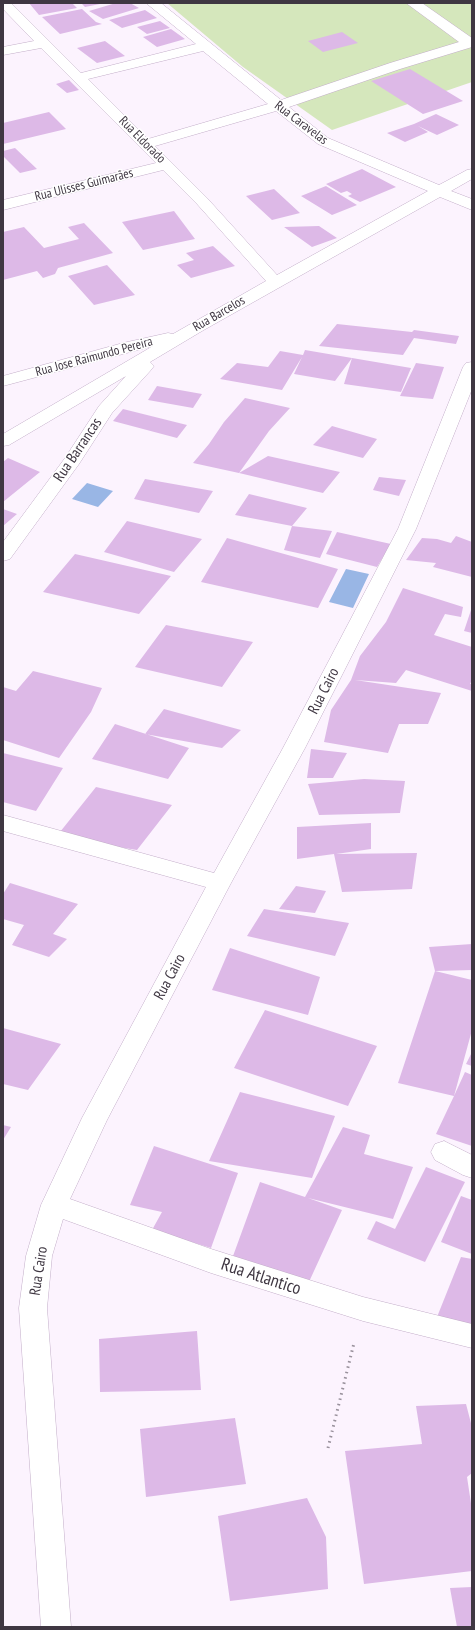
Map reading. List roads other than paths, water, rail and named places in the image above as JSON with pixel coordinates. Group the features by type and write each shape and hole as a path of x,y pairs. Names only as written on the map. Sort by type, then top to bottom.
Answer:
{"street":[{"name":"Rua Eldorado","path":"4,3 80,77 202,201 275,282"},
{"name":"Rua Caravelas","path":"153,3 323,141 472,205"},
{"path":"413,3 471,42"},
{"path":"145,144 278,106 471,42"},
{"path":"3,51 44,43"},
{"path":"80,77 206,46"},
{"name":"Rua Ulisses Guimarães","path":"3,205 166,165"},
{"name":"Rua Barcelos","path":"3,441 275,282 472,173"},
{"name":"Rua Jose Raimundo Pereira","path":"3,381 122,348 186,333"},
{"name":"Rua Barrancas","path":"3,555 73,460 105,410 159,350"},
{"name":"Rua Cairo","path":"56,1627 33,1308 39,1256 54,1205 95,1118 220,883 294,748 407,529 472,367"},
{"path":"3,823 220,883"},
{"path":"444,1152 472,1167"},
{"name":"Rua Atlantico","path":"54,1205 210,1261 362,1309 472,1336"}],"water":[{"path":"87,483 113,491 98,507 72,499"},
{"path":"346,569 369,574 353,608 329,602"}]}
